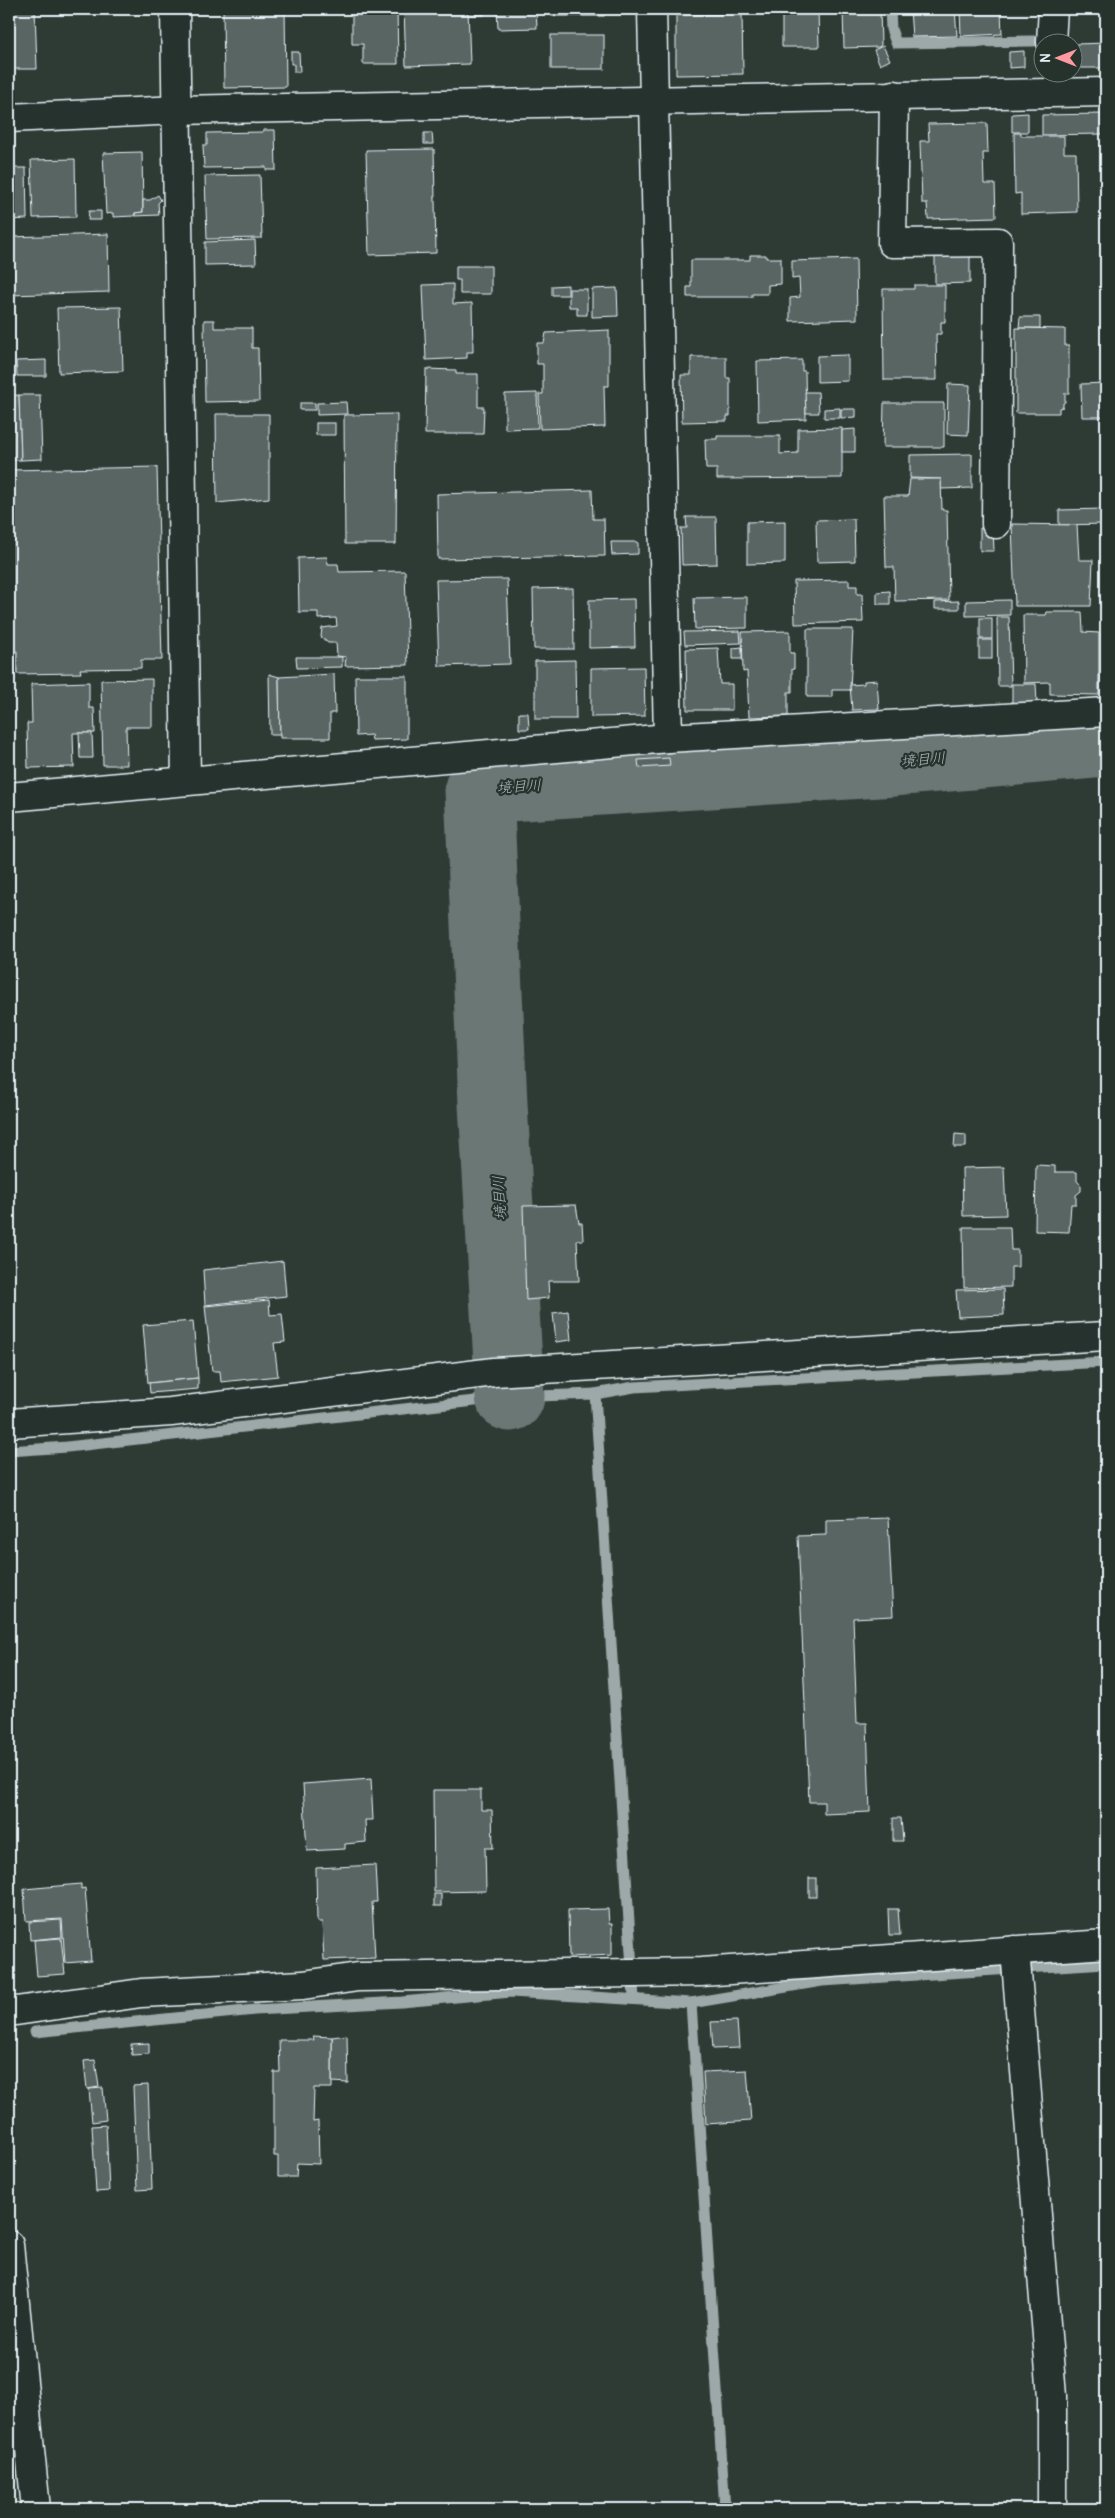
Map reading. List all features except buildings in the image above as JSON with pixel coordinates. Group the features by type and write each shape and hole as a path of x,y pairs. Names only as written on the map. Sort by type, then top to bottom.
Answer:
{"street":[{"path":"175,9 178,110 186,781"},
{"path":"652,9 668,738"},
{"path":"1052,32 1053,9"},
{"path":"9,118 178,110 894,95 1050,82 1106,92"},
{"path":"894,95 892,243 998,242 996,524"},
{"path":"9,797 668,738 1106,712"},
{"path":"9,1423 171,1412 508,1371 1106,1336"},
{"path":"9,2012 141,1993 303,1985 358,1977 634,1974 1016,1963 1106,1944"},
{"path":"1016,1963 1052,2396 1052,2509"},
{"path":"9,2245 36,2509"}],"waterway":[{"path":"890,9 891,29 896,43 1032,41"},
{"name":"境目川","path":"510,1397 493,1104 479,789 894,762 1106,743"},
{"path":"595,1394 634,1387 1106,1362"},
{"path":"9,1451 67,1447 510,1397 595,1394 634,1999"},
{"path":"35,2032 255,2010 402,2002 511,1992 691,2003 822,1981 1106,1963"},
{"path":"691,2003 725,2509"}]}
